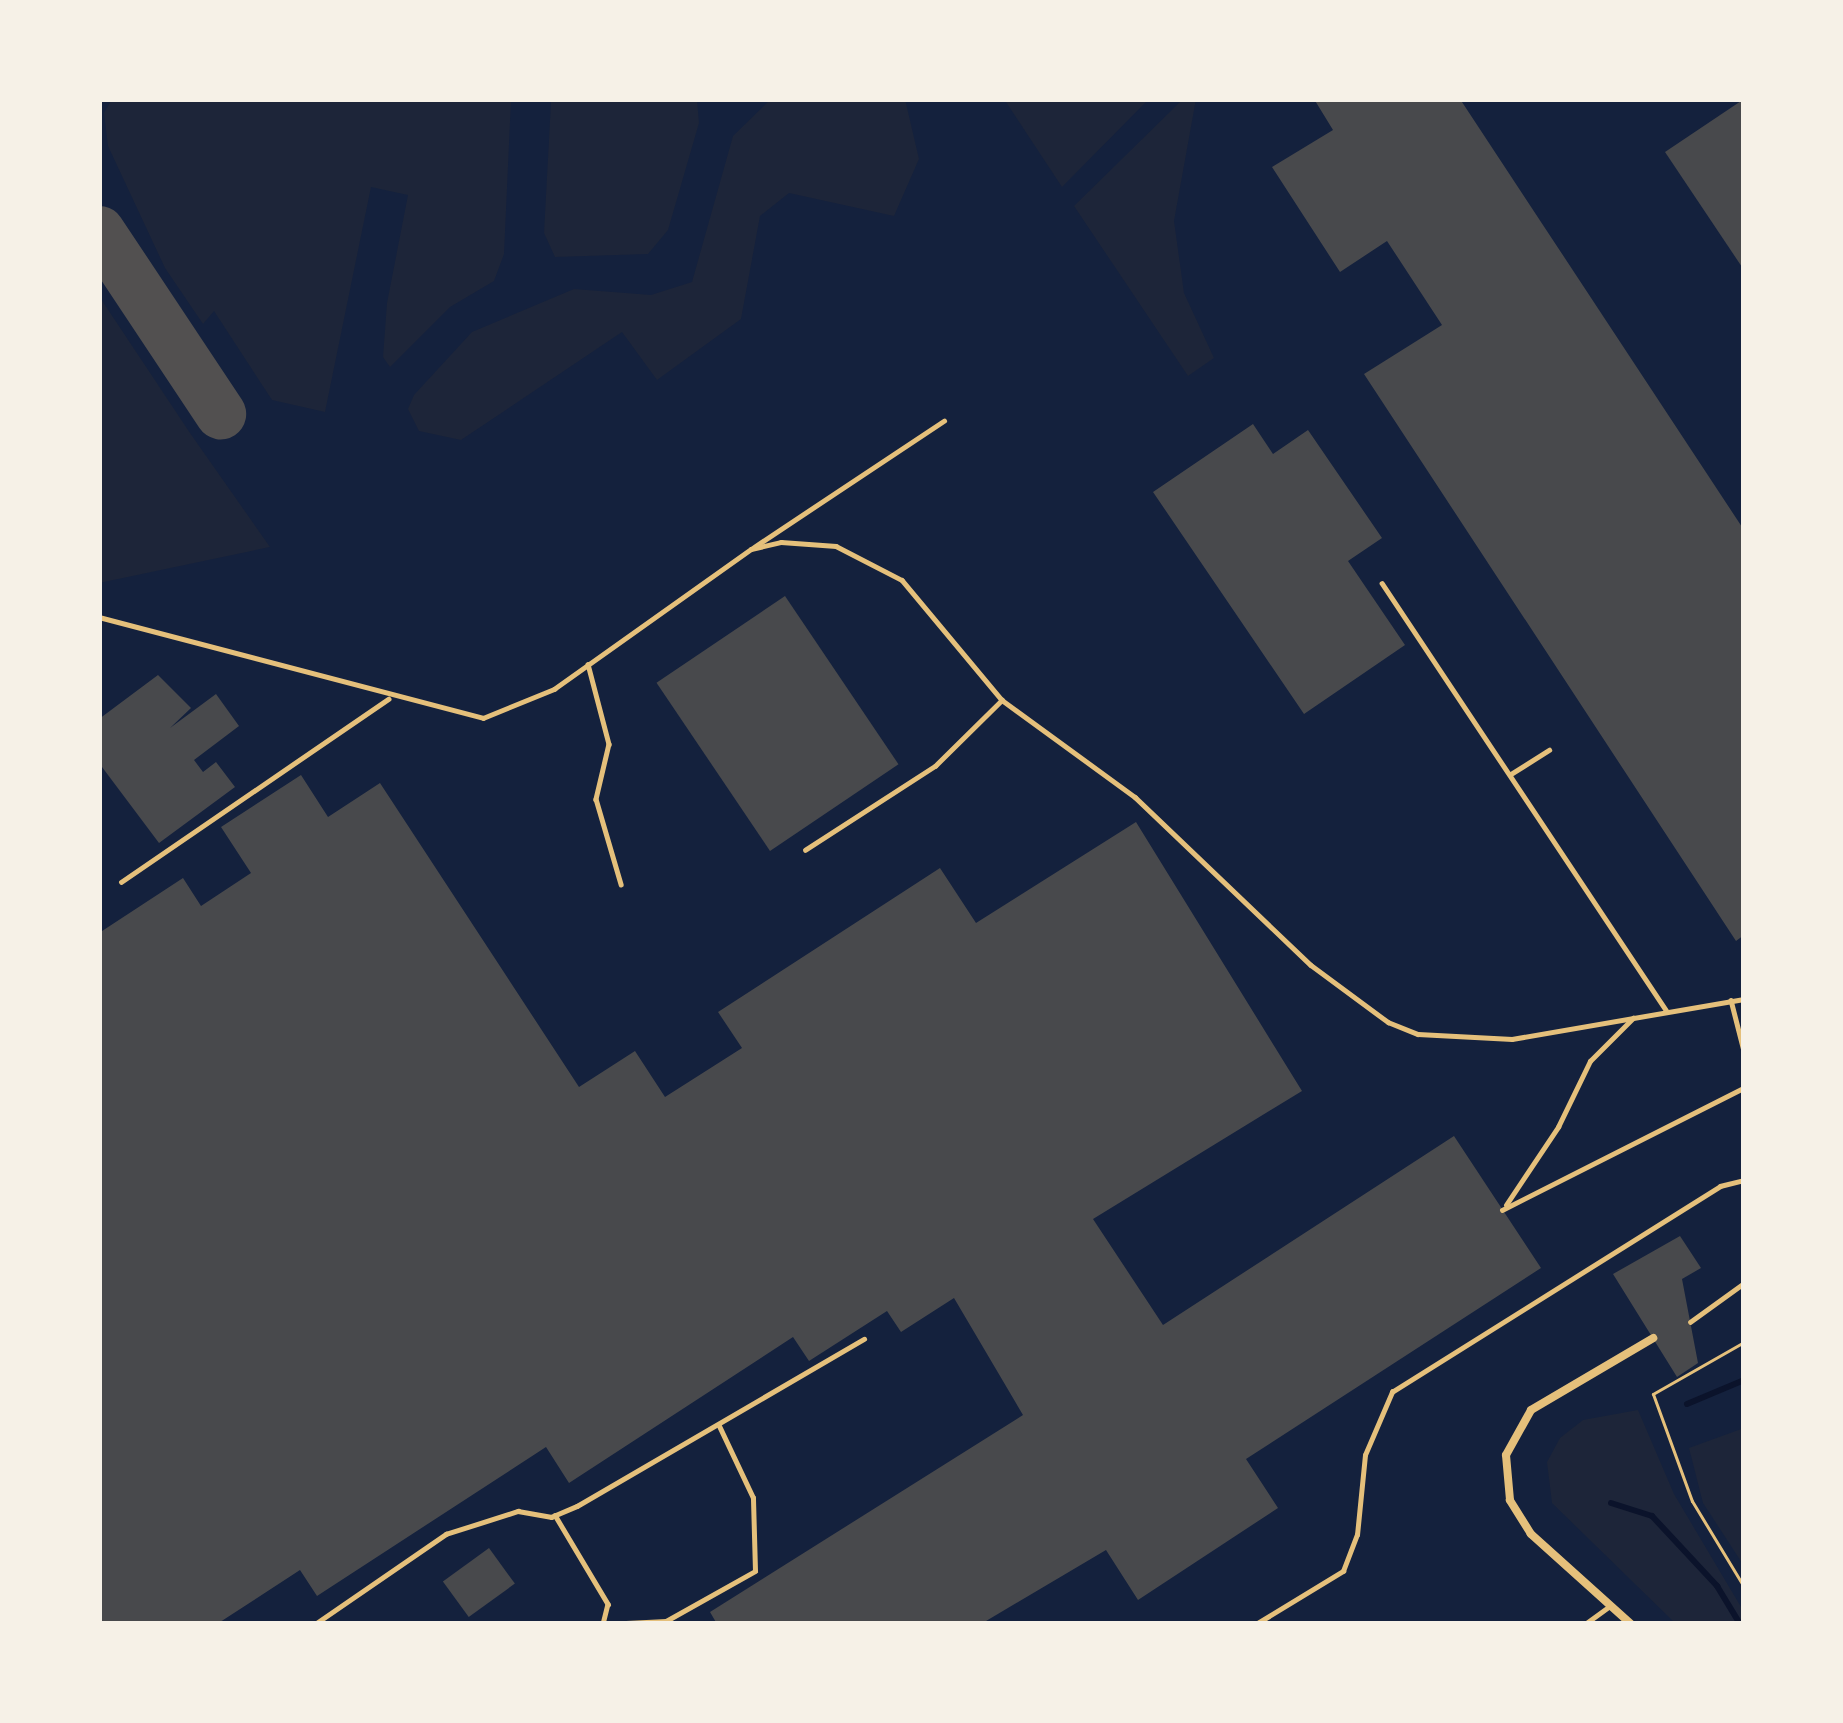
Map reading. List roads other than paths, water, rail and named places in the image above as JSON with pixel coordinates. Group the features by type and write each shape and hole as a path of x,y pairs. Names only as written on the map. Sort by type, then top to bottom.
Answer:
{"street":[{"path":"1631,1624 1531,1534 1510,1500 1506,1455 1531,1410 1653,1338"}],"lane":[{"path":"99,617 388,699 483,718 532,702 944,422"},
{"path":"752,549 802,542 859,553 924,602 1001,700 1135,797 1311,965 1388,1022 1481,1041 1552,1035 1636,1015 1744,999"},
{"path":"1382,583 1666,1010"},
{"path":"588,664 609,744 596,799 621,884"},
{"path":"121,882 388,699"},
{"path":"805,850 935,766 1001,700"},
{"path":"1511,774 1549,750"},
{"path":"1731,1000 1744,1051"},
{"path":"1636,1015 1590,1061 1558,1127 1502,1210 1744,1088"},
{"path":"1256,1624 1343,1571 1358,1535 1365,1455 1392,1391 1720,1186 1744,1180"},
{"path":"1690,1322 1744,1283"},
{"path":"315,1624 446,1534 518,1511 555,1515 864,1339"},
{"path":"555,1515 608,1604 604,1624 666,1622 755,1570 753,1498 718,1424"},
{"path":"1586,1624 1610,1606"}],"waterway":[{"path":"1687,1404 1744,1380"},
{"path":"1611,1503 1652,1516 1717,1586 1740,1624"}]}
